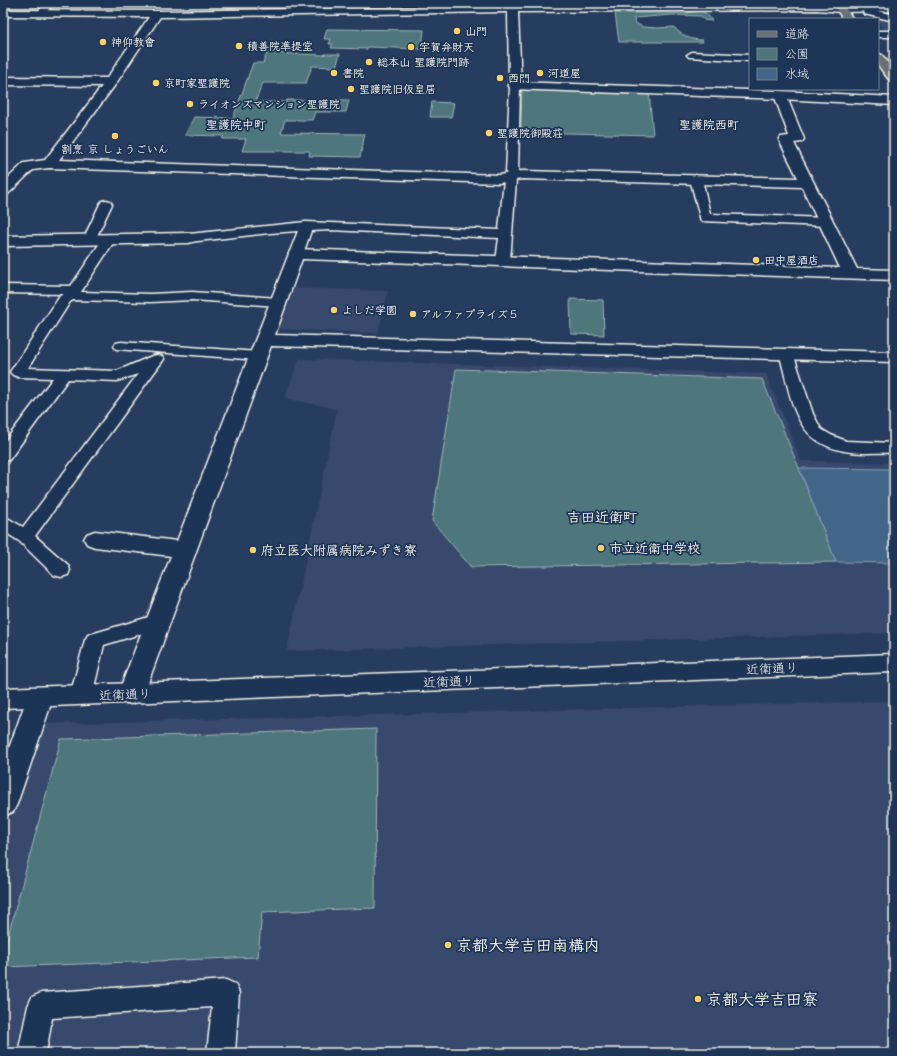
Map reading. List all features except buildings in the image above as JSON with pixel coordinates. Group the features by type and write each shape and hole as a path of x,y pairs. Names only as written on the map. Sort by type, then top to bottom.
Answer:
{"main road":[{"path":"839,6 847,18"},
{"path":"880,62 894,78"}],"street":[{"path":"3,13 41,13 140,8 157,14 494,6 513,9 549,6 601,5 839,6 894,8"},
{"path":"513,9 515,86 780,95 894,101"},
{"path":"868,12 894,18"},
{"path":"49,164 111,82 157,14"},
{"path":"3,81 111,82"},
{"path":"780,95 797,139 786,140 851,273"},
{"path":"3,191 29,166 49,164 499,179 522,175 807,183"},
{"path":"3,241 189,238"},
{"path":"131,694 296,254 894,275"},
{"path":"261,348 786,354 894,357"},
{"path":"95,539 185,550"},
{"name":"近衛通り","path":"3,698 40,698 894,663"},
{"path":"3,804 40,698"}],"lane":[{"path":"41,13 50,3"},
{"path":"879,34 894,34"},
{"path":"692,55 749,58"},
{"path":"503,261 511,177 515,86"},
{"path":"696,179 705,218 826,222"},
{"path":"89,240 106,204"},
{"path":"189,238 306,226 505,234"},
{"path":"296,254 306,226"},
{"path":"18,372 65,299 73,293 109,240"},
{"path":"3,289 150,298 192,296 278,302"},
{"path":"121,346 161,354 261,348"},
{"path":"3,372 116,376 126,374 161,354"},
{"path":"25,537 161,354"},
{"path":"786,354 806,416 813,430 836,443 850,446 894,448"},
{"path":"3,456 64,374"},
{"path":"3,523 25,537 61,570"},
{"path":"81,696 95,640 159,621"},
{"path":"32,1053 41,1006 226,993 221,1053"}],"shaded area":[{"path":"3,3 116,3 110,11 3,10"},
{"path":"872,15 894,15 894,42 879,23 879,18 874,18"},
{"name":"よしだ学園","path":"291,288 388,291 378,333 277,329"},
{"name":"市立近衛中学校","path":"299,359 766,374 801,461 894,463 894,633 287,651 337,409 285,398"},
{"name":"京都大学吉田南構内","path":"894,701 894,1053 3,1053 3,838 41,724"}],"green space":[{"path":"702,11 708,15 712,21 704,20 701,16 672,15 634,18 635,23 643,27 674,27 686,37 702,40 703,42 619,42 615,13 686,13"},
{"path":"327,29 424,30 422,49 367,47 367,49 331,48 333,44 329,44 331,39 324,39"},
{"path":"267,53 324,55 340,54 336,67 312,66 306,83 263,83 255,102 286,102 287,100 349,100 346,112 315,112 312,120 285,120 281,133 365,134 360,157 309,156 310,151 242,151 246,139 222,139 224,136 185,135 194,117 233,118 253,63 263,63"},
{"path":"522,87 649,91 653,135 521,132"},
{"path":"432,102 454,103 451,117 430,117"},
{"path":"570,299 603,300 604,335 571,334"},
{"path":"456,369 762,379 836,562 471,567 432,521"},
{"path":"376,729 375,908 262,912 258,957 3,967 3,955 61,739"}],"water":[{"path":"799,468 894,469 894,563 836,562"}],"place":[{"name":"山門","path":"457,31"},
{"name":"神仰教會","path":"103,42"},
{"name":"積善院凖提堂","path":"239,46"},
{"name":"宇賀弁財天","path":"411,47"},
{"name":"総本山 聖護院門跡","path":"369,62"},
{"name":"書院","path":"334,73"},
{"name":"河道屋","path":"540,73"},
{"name":"西門","path":"500,78"},
{"name":"京町家聖護院","path":"156,83"},
{"name":"聖護院旧仮皇居","path":"351,89"},
{"name":"ライオンズマンション聖護院","path":"190,104"},
{"name":"聖護院御殿荘","path":"489,133"},
{"name":"割烹 京 しょうごいん","path":"115,136"},
{"name":"田中屋酒店","path":"756,260"},
{"name":"よしだ学園","path":"334,310"},
{"name":"アルファプライズ５","path":"413,314"},
{"name":"市立近衛中学校","path":"601,548"},
{"name":"府立医大附属病院みずき寮","path":"253,550"},
{"name":"京都大学吉田南構内","path":"448,945"},
{"name":"京都大学吉田寮","path":"698,999"}],"district":[{"name":"聖護院中町","path":"236,125"},
{"name":"聖護院西町","path":"709,125"},
{"name":"吉田近衛町","path":"602,517"}]}
